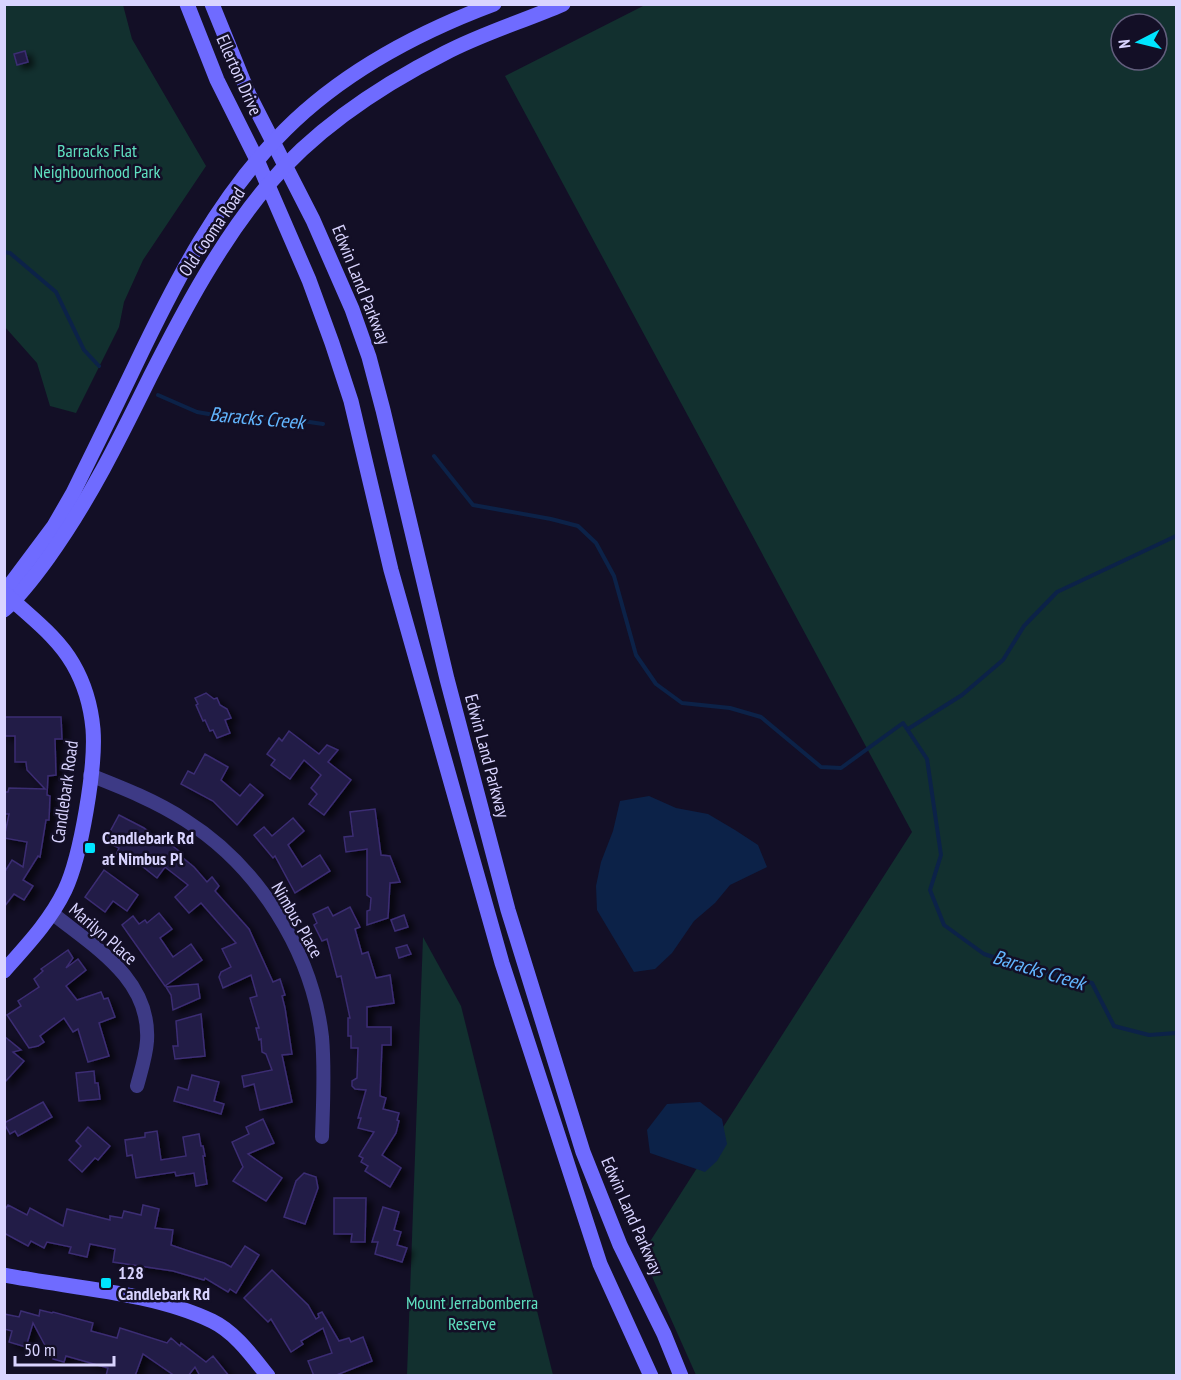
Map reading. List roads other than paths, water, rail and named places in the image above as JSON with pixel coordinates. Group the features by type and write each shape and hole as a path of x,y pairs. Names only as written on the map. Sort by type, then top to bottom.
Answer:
{"main road":[{"name":"Ellerton Drive","path":"187,4 217,80 257,160"},
{"name":"Ellerton Drive","path":"212,4 249,94 273,142"},
{"name":"Old Cooma Road","path":"7,600 73,493 175,283 197,244 257,160 287,128 333,89 427,31 494,4"},
{"name":"Old Cooma Road","path":"7,600 58,544 90,496 197,288 222,247 268,185 346,112 373,94 445,53 562,4"},
{"name":"Edwin Land Parkway","path":"273,142 287,165 331,258 369,357 468,762 508,910 583,1152 620,1245 664,1334 681,1376"},
{"path":"257,160 309,280 351,401 391,570 424,682 451,788 546,1102 600,1264 651,1376"},
{"name":"Candlebark Road","path":"4,970 52,913 66,888 77,855 90,776 93,730 91,713 81,681 60,645 7,600"},
{"path":"4,1275 128,1296 176,1308 213,1322 242,1344 268,1376"}],"street":[{"name":"Nimbus Place","path":"90,776 142,797 187,820 231,856 272,905 308,974 317,1007 323,1055 322,1137"},
{"name":"Marilyn Place","path":"52,913 112,961 134,987 143,1008 147,1032 146,1049 137,1086"}],"water":[{"path":"649,796 676,808 708,814 735,830 758,845 767,867 730,885 715,903 694,921 672,953 655,969 634,972 597,910 596,886 620,801"},
{"path":"700,1102 722,1119 727,1144 717,1161 705,1172 650,1153 647,1130 667,1104"}],"waterway":[{"name":"Baracks Creek","path":"4,252 10,253 56,292 84,350 99,366"},
{"name":"Baracks Creek","path":"158,395 197,412 226,417 289,419 323,424"},
{"name":"Baracks Creek","path":"434,456 473,505 578,526 596,543 614,576 636,655 656,684 682,703 730,708 761,717 821,767 841,768 903,723 927,759 941,855 930,890 944,925 984,954 1030,969 1092,983 1114,1026 1149,1035 1176,1033"},
{"path":"908,729 962,695 1003,660 1024,626 1057,592 1176,536"}],"place":[{"name":"Candlebark Rd at Nimbus Pl","path":"90,848"},
{"name":"128 Candlebark Rd","path":"106,1283"}],"park label":[{"name":"Barracks Flat Neighbourhood Park","path":"97,161"},
{"name":"Mount Jerrabomberra Reserve","path":"472,1313"}]}
